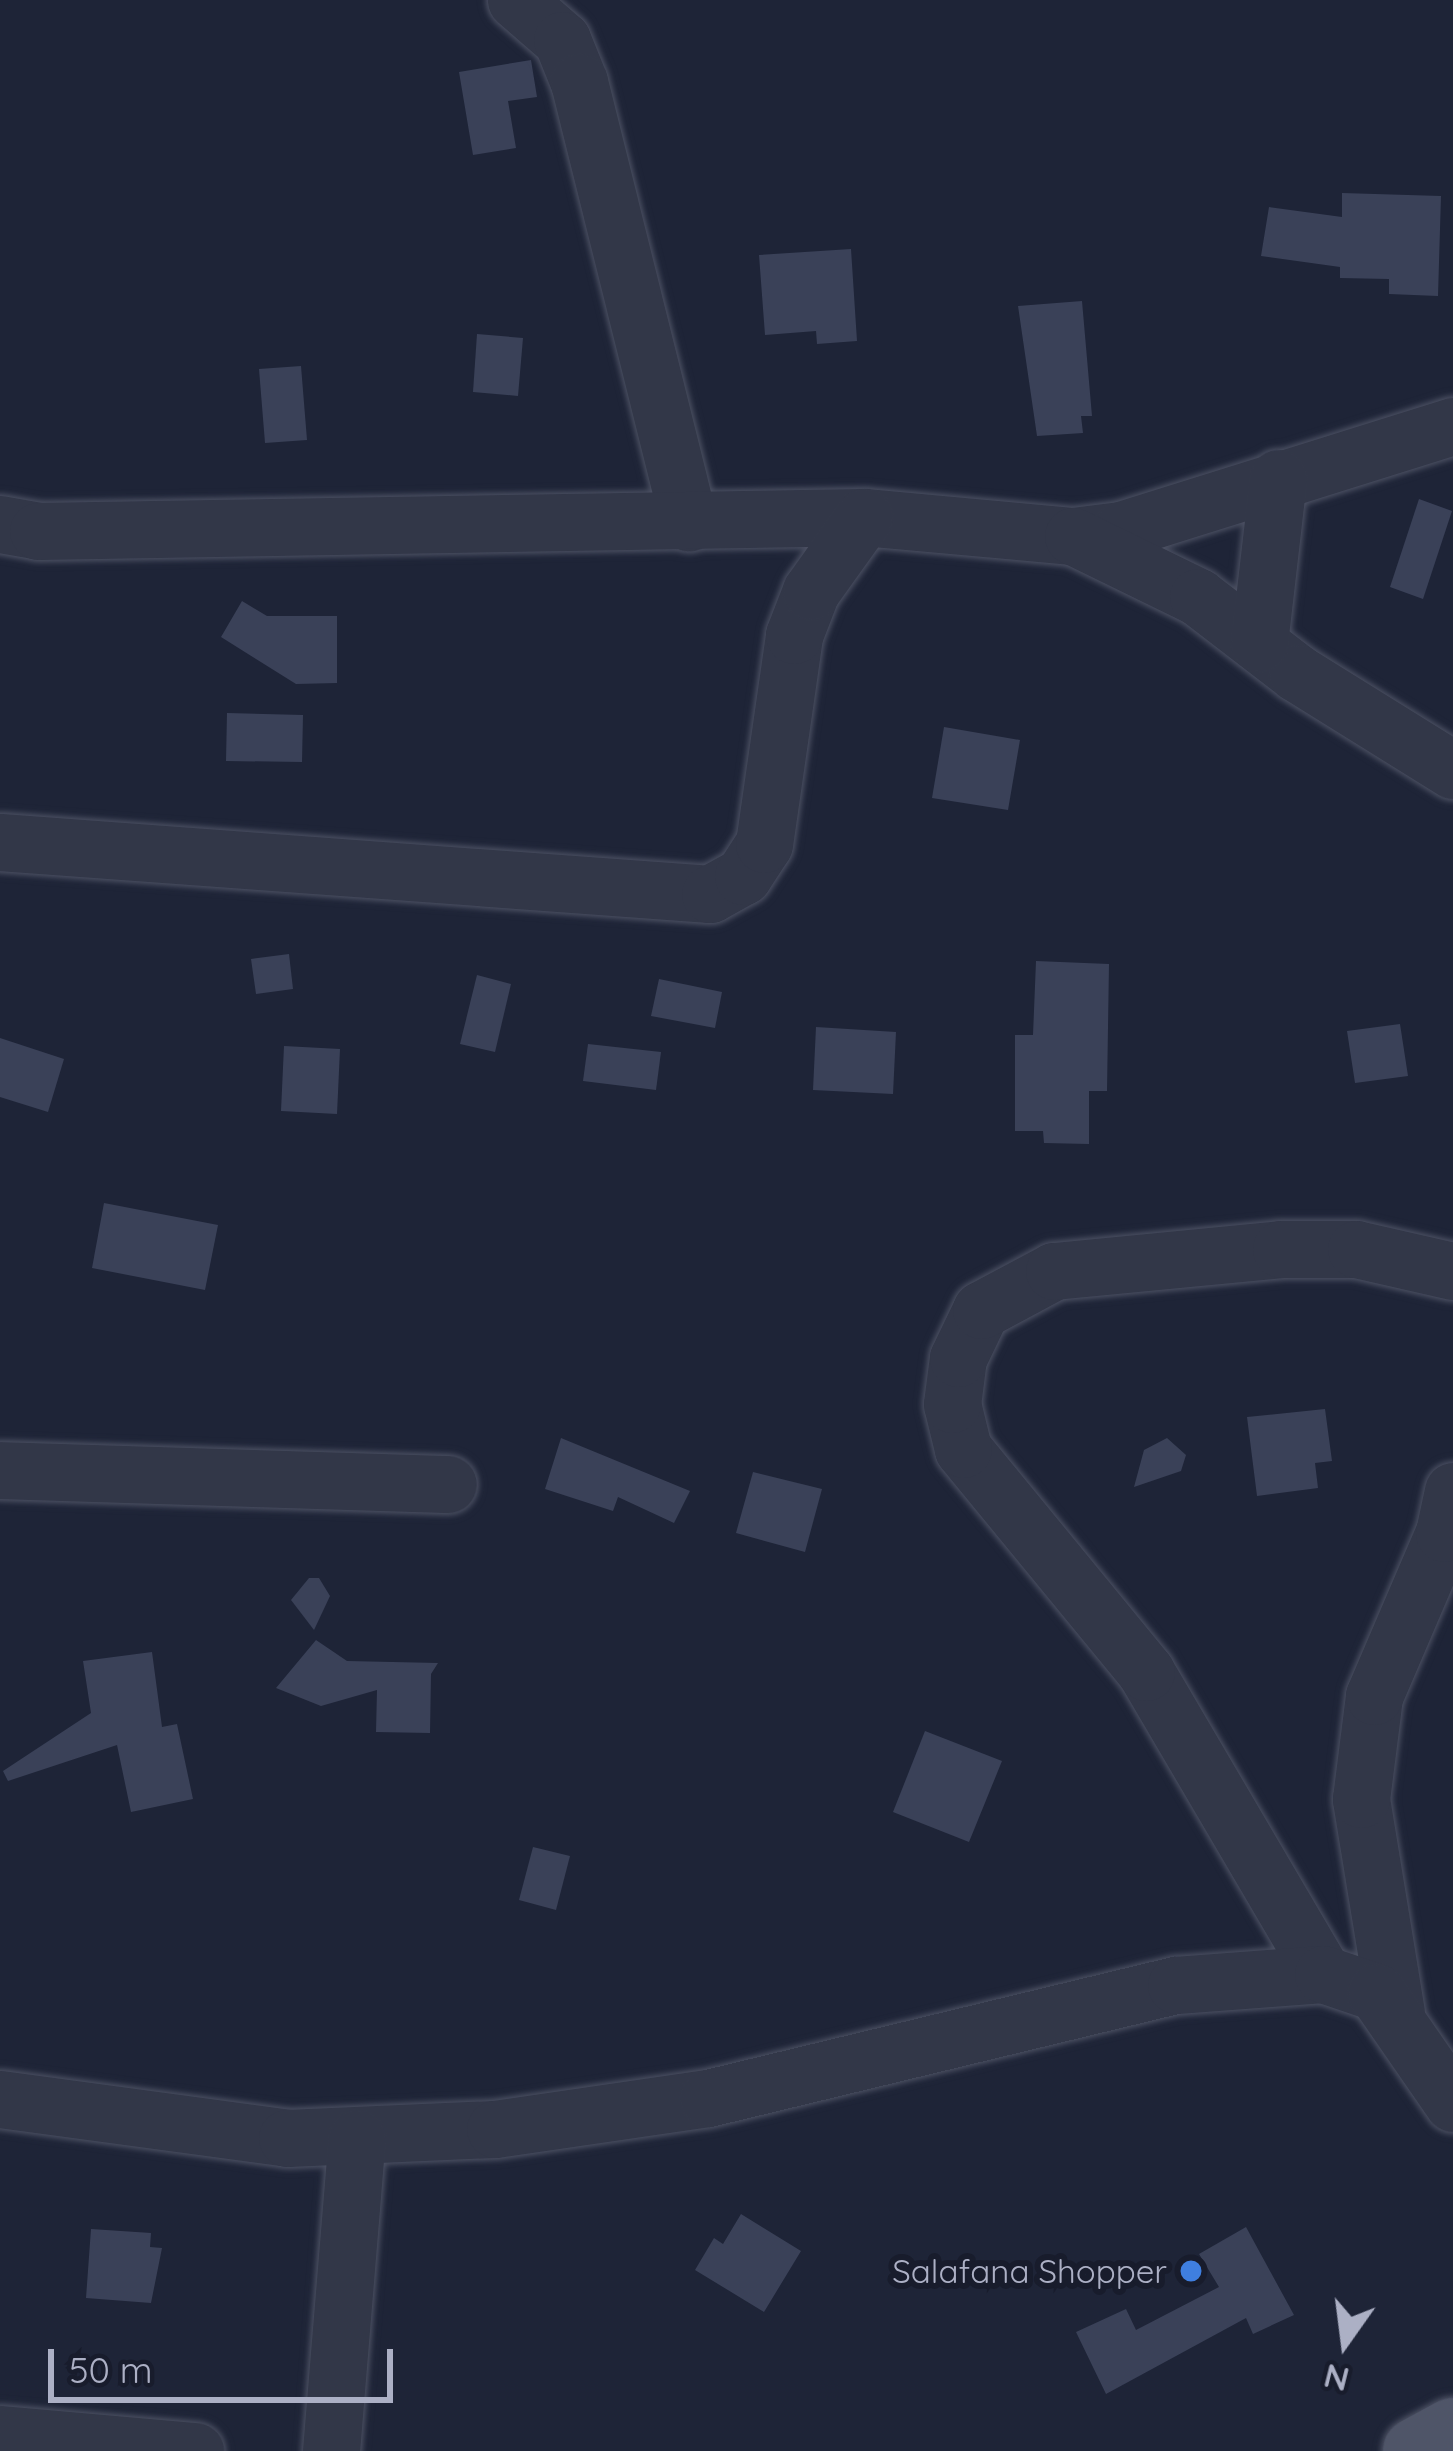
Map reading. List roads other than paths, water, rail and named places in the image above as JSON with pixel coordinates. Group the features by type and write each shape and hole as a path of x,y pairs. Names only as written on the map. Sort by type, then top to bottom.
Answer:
{"main road":[{"path":"1416,2451 1453,2432"}],"street":[{"path":"517,0 562,40 579,82 689,522"},
{"path":"0,524 38,531 864,517 1073,536 1121,530 1453,426"},
{"path":"1259,643 1278,478"},
{"path":"0,842 710,894 743,876 764,844 794,635 811,591 864,517"},
{"path":"1073,536 1158,572 1453,770"},
{"path":"1323,1974 1146,1672 963,1449 952,1404 958,1358 981,1310 1054,1271 1281,1249 1356,1249 1451,1265"},
{"path":"0,1470 448,1484"},
{"path":"1396,2013 1361,1799 1374,1696 1432,1564 1453,1491"},
{"path":"0,2099 187,2129 357,2138 495,2128 708,2098 1176,1985 1323,1974 1355,1981 1396,2013 1453,2102"},
{"path":"331,2451 357,2138"},
{"path":"0,2434 195,2451"}],"place":[{"name":"Salafana Shopper","path":"1191,2271"}]}
